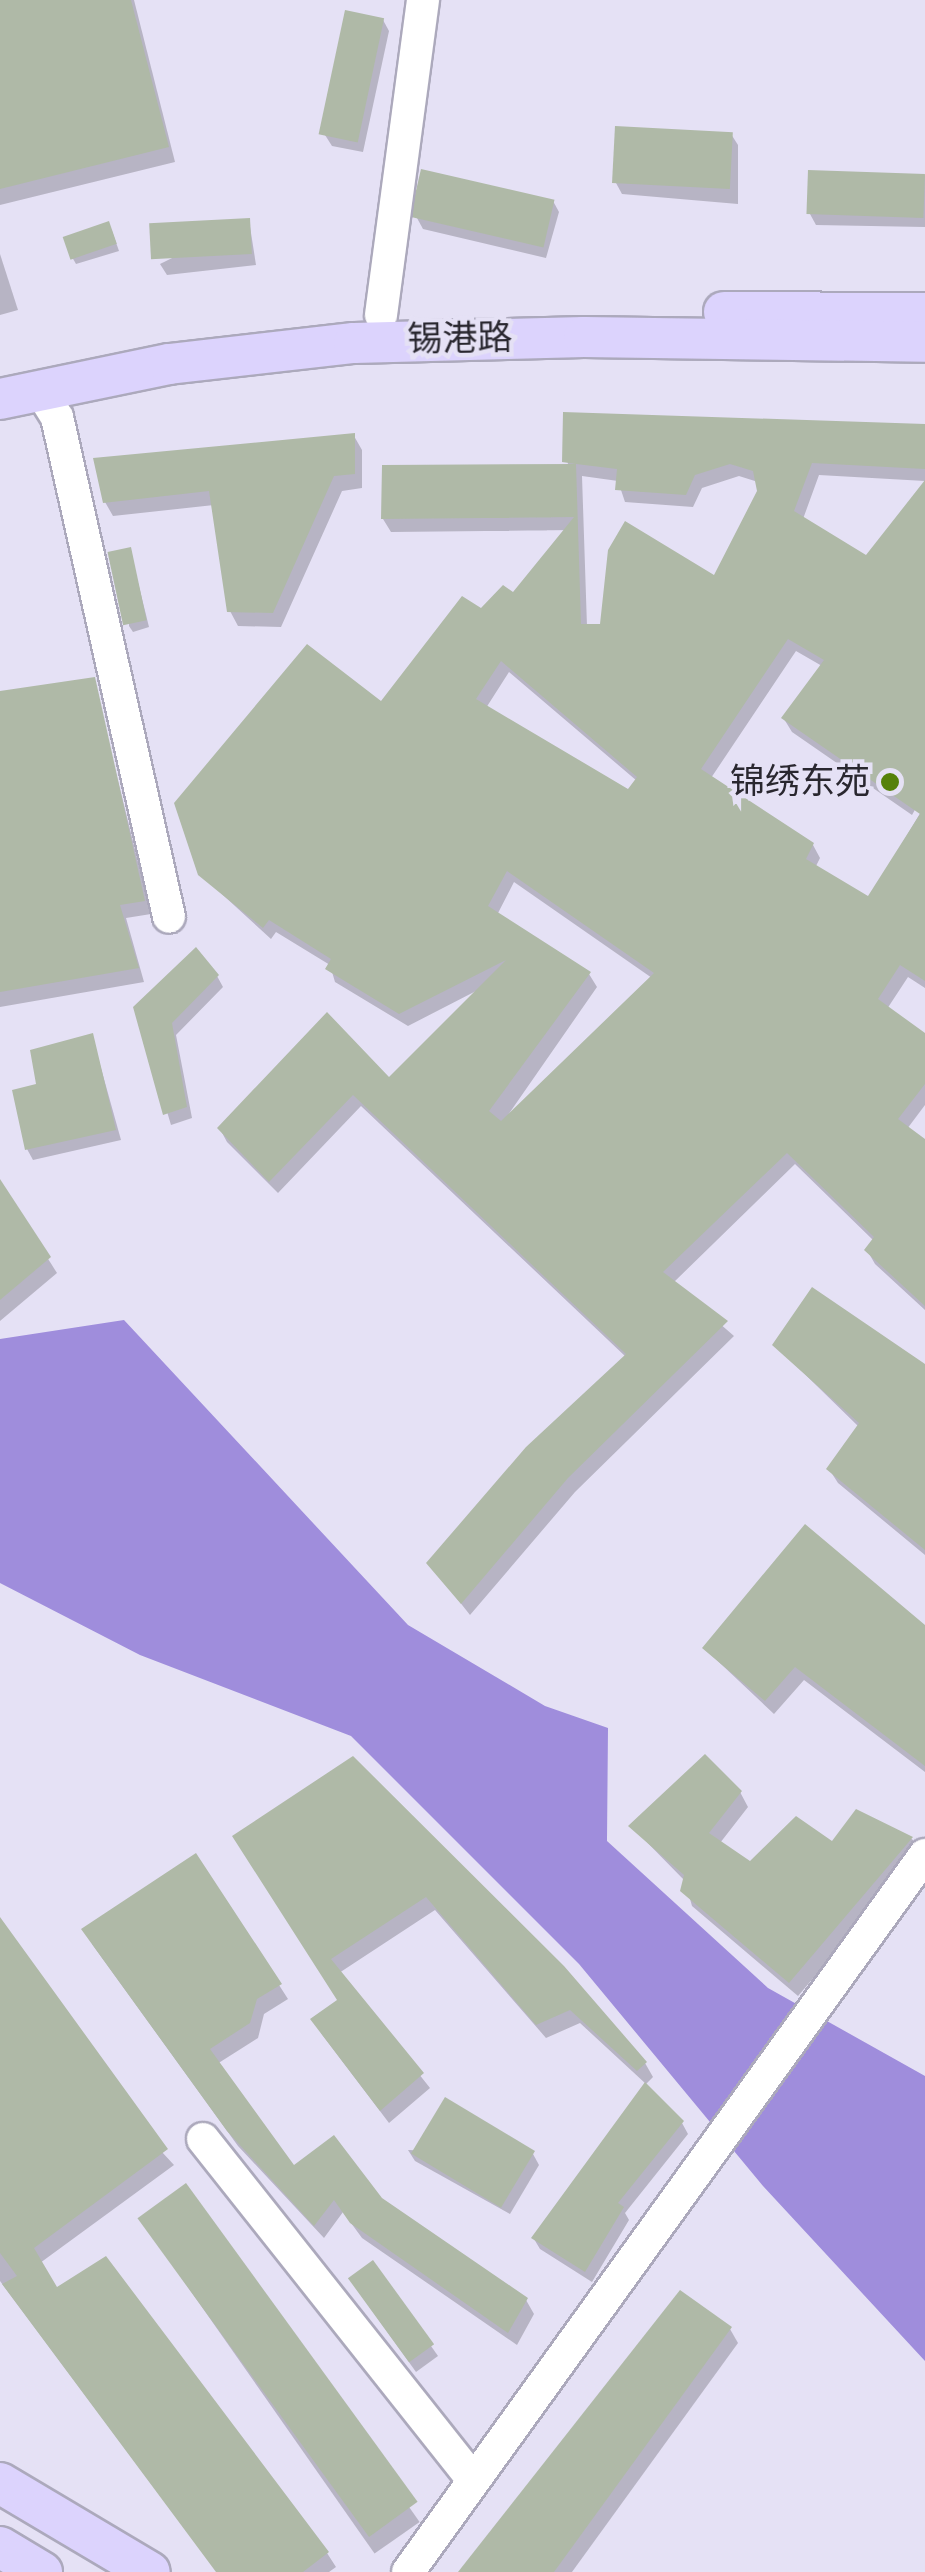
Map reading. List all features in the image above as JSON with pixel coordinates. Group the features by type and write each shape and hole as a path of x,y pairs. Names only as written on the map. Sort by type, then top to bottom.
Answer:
{"main road":[{"name":"锡港路","path":"0,372 165,338 381,315 925,313"},
{"name":"锡港路","path":"0,399 169,364 385,341 925,342"},
{"path":"0,2483 150,2572"},
{"path":"0,2547 42,2572"}],"street":[{"path":"381,315 423,0"},
{"path":"40,390 56,417 169,917"},
{"path":"408,2572 693,2184 925,1856"},
{"path":"204,2139 473,2480"}],"shaded area":[{"path":"124,1320 408,1625 545,1706 608,1728 607,1841 768,1988 925,2076 925,2361 763,2186 579,1964 351,1736 140,1655 0,1583 0,1339"}],"building":[{"path":"0,0 131,0 169,147 0,189"},
{"path":"345,10 384,18 358,143 319,134"},
{"path":"615,126 733,132 730,189 612,183"},
{"path":"421,169 554,200 543,248 410,217"},
{"path":"808,170 925,174 923,218 806,214"},
{"path":"250,218 252,254 151,259 149,223"},
{"path":"109,221 117,244 70,260 63,237"},
{"path":"563,412 925,424 925,469 812,463 794,511 866,555 925,480 925,981 900,965 878,999 925,1033 925,1084 898,1119 925,1139 925,1306 864,1250 874,1237 787,1153 663,1272 728,1321 568,1478 461,1604 426,1563 526,1447 626,1354 353,1095 269,1182 217,1128 327,1012 389,1077 506,960 399,1014 325,969 331,959 269,920 263,928 198,875 174,803 307,644 381,701 462,596 481,608 503,585 513,592 574,517 381,519 382,465 576,464 562,462","holes":["576,464 617,469 615,490 686,495 695,475 730,464 753,471 757,491 714,575 625,521 608,550 600,624 581,624","788,639 824,660 781,718 920,814 868,896 806,859 814,843 701,769","501,661 637,777 628,789 476,699","507,871 654,973 501,1121 489,1111 591,972 488,906"]},
{"path":"355,433 355,474 334,476 273,613 227,612 209,491 103,503 93,458"},
{"path":"131,547 147,620 123,625 108,552"},
{"path":"95,677 145,901 120,905 139,968 0,992 0,691"},
{"path":"196,947 219,975 172,1023 187,1107 163,1115 133,1007"},
{"path":"93,1033 116,1130 25,1150 12,1090 36,1084 30,1050"},
{"path":"0,1179 51,1257 0,1300"},
{"path":"812,1287 925,1364 925,1550 826,1469 859,1423 772,1345"},
{"path":"805,1524 925,1625 925,1766 795,1667 765,1701 702,1648"},
{"path":"705,1754 742,1791 709,1833 750,1861 796,1816 832,1841 856,1809 913,1837 789,1983 680,1891 684,1875 628,1826"},
{"path":"353,1756 564,1966 647,2062 637,2071 570,2010 536,2025 426,1897 331,1959 424,2073 380,2111 310,2019 337,2000 232,1836"},
{"path":"196,1853 282,1984 257,1999 250,2023 210,2049 294,2165 334,2135 382,2198 528,2298 508,2333 350,2223 334,2200 314,2226 227,2131 81,1929"},
{"path":"0,1917 168,2149 34,2248 57,2287 106,2256 329,2552 303,2572 216,2572 2,2284 17,2276 0,2253"},
{"path":"645,2082 684,2121 618,2203 624,2207 585,2272 531,2238"},
{"path":"445,2097 535,2151 501,2208 411,2154"},
{"path":"186,2183 418,2502 369,2537 137,2218"},
{"path":"373,2260 434,2344 409,2362 348,2278"},
{"path":"680,2290 732,2327 554,2572 458,2572"}],"place":[{"name":"锦绣东苑","path":"890,782"}]}
